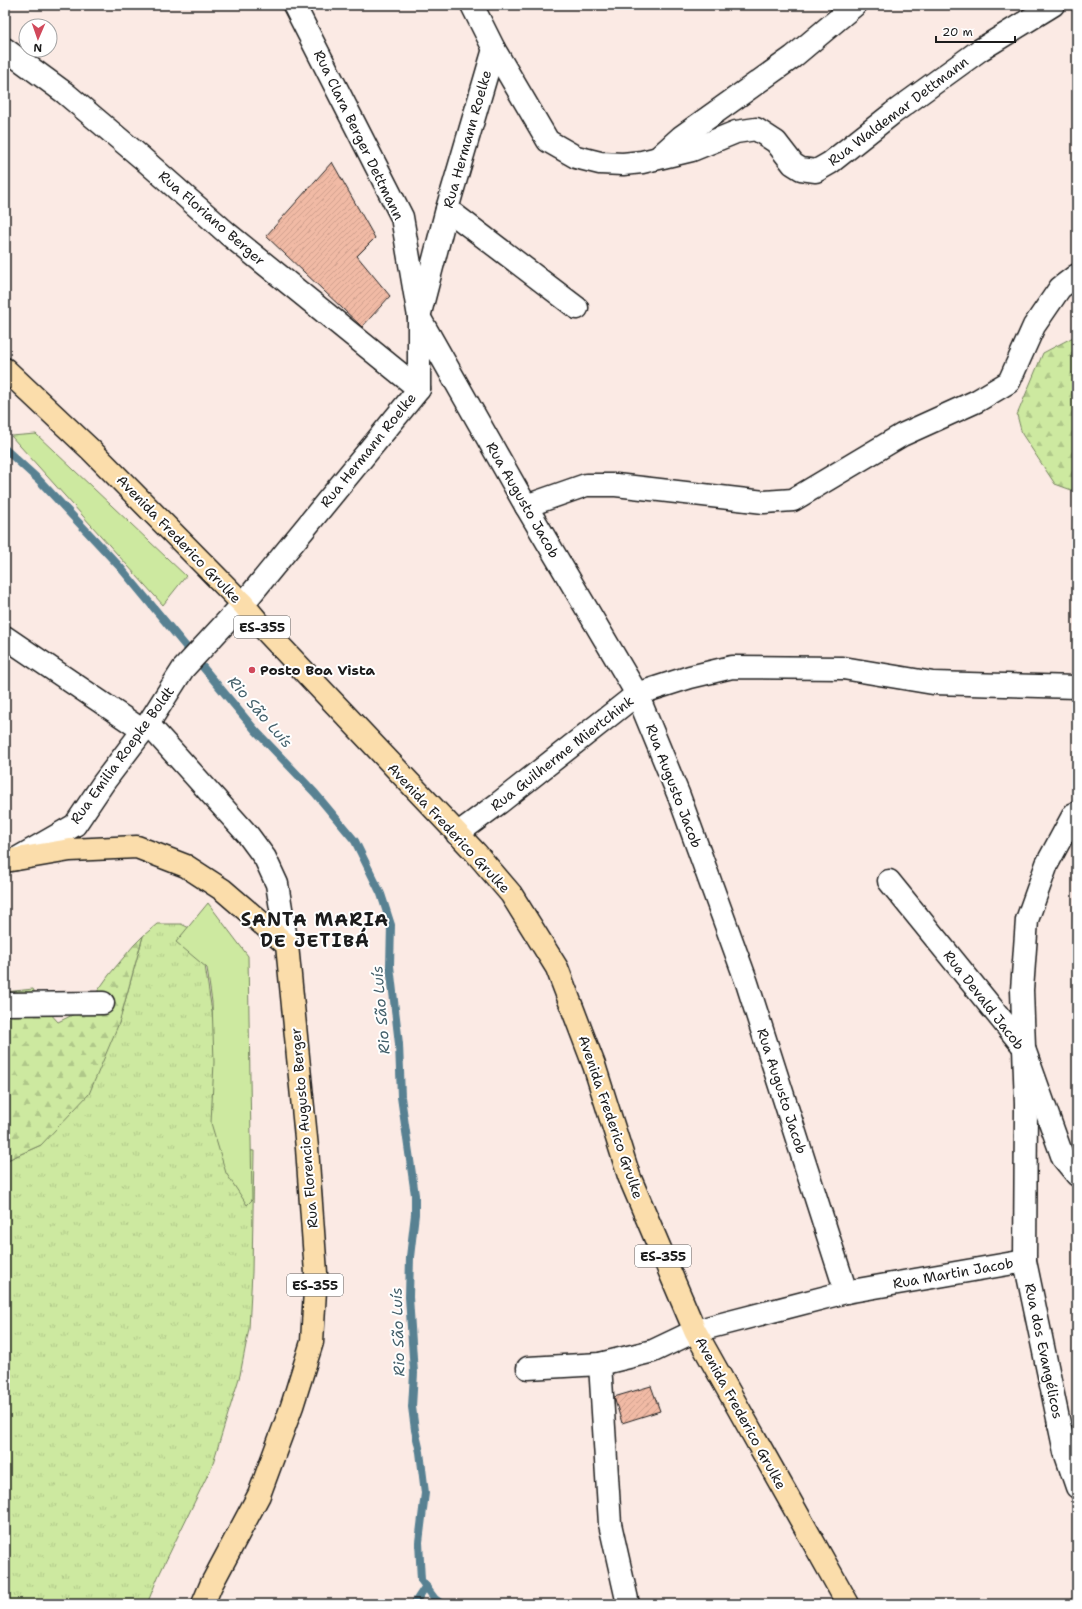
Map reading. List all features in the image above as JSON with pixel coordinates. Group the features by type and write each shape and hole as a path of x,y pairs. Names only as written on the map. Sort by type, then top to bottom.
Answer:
{"main road":[{"name":"Avenida Frederico Grulke","path":"5,369 91,450 242,604 476,853 511,894 557,968 594,1065 629,1176 695,1331 848,1604"},
{"path":"10,860 70,850 138,847 186,866 223,890 287,945"},
{"name":"Rua Florencio Augusto Berger","path":"203,1604 211,1585 259,1496 292,1406 312,1342 316,1274 307,1148 287,945"}],"street":[{"name":"Rua Clara Berger Dettmann","path":"294,5 402,217 419,317"},
{"name":"Rua Waldemar Dettmann","path":"472,5 494,49 548,141 576,157 600,163 623,164 656,159 692,150 736,132 756,129 776,142 793,164 801,169 816,171 830,163 893,113 980,50 1053,5"},
{"path":"656,159 681,137 793,57 855,5"},
{"name":"Rua Floriano Berger","path":"5,49 65,93 142,158 228,234 419,389"},
{"name":"Rua Hermann Roelke","path":"215,632 242,604 419,389 419,317 447,208 494,49"},
{"path":"447,208 577,308"},
{"path":"526,506 586,485 616,485 764,502 793,500 902,435 977,401 1009,382 1034,326 1060,288 1077,275"},
{"name":"Rua Augusto Jacob","path":"419,317 526,506 637,694 680,796 747,983 846,1292"},
{"name":"Rua Emilia Roepke Boldt","path":"10,860 75,824 145,727 183,669 215,632"},
{"path":"5,637 145,727 248,835 265,858 277,884 287,945"},
{"name":"Rua Guilherme Miertchink","path":"457,834 499,803 637,694 690,677 732,667 843,668 933,683 1077,687"},
{"name":"Rua Martin Jacob","path":"528,1368 600,1364 653,1351 695,1331 846,1292 1025,1261 1026,1105 1022,990 1027,920 1047,864 1074,814 1077,813"},
{"name":"Rua Devald Jacob","path":"889,881 1023,1046 1063,1158 1077,1175"},
{"path":"5,1004 104,1003"},
{"name":"Rua dos Evangélicos","path":"1025,1261 1065,1452 1077,1487"},
{"path":"600,1364 610,1524 628,1604"}],"green space":[{"path":"1077,335 1077,492 1055,484 1022,434 1017,415 1043,353"},
{"path":"36,434 186,576 163,605 11,436"},
{"path":"208,903 248,956 252,1200 247,1205 226,1173 211,1123 214,1062 212,1002 207,968 176,942"},
{"path":"157,924 181,924 200,933 233,1149 254,1151 252,1272 249,1329 240,1375 212,1466 158,1577 147,1604 5,1604 5,1161 41,1145 119,1023 143,936"},
{"path":"143,936 119,1023 89,1094 41,1145 5,1161 5,992 33,989 40,1002 58,1022 85,1009 109,975"}],"building":[{"path":"332,162 375,238 357,256 390,296 362,327 266,236"},
{"path":"651,1386 660,1411 622,1423 614,1397"}],"waterway":[{"name":"Rio São Luís","path":"5,449 39,480 120,567 255,730 315,793 355,841 381,894 391,925 390,966 399,1044 401,1097 415,1195 415,1214 410,1257 409,1297 414,1373 412,1407 425,1493 419,1542 421,1580 435,1599 442,1604"},
{"path":"414,1604 426,1586"}],"place":[{"name":"Posto Boa Vista","path":"252,670"}],"district":[{"name":"SANTA MARIA DE JETIBÁ","path":"315,930"}]}
